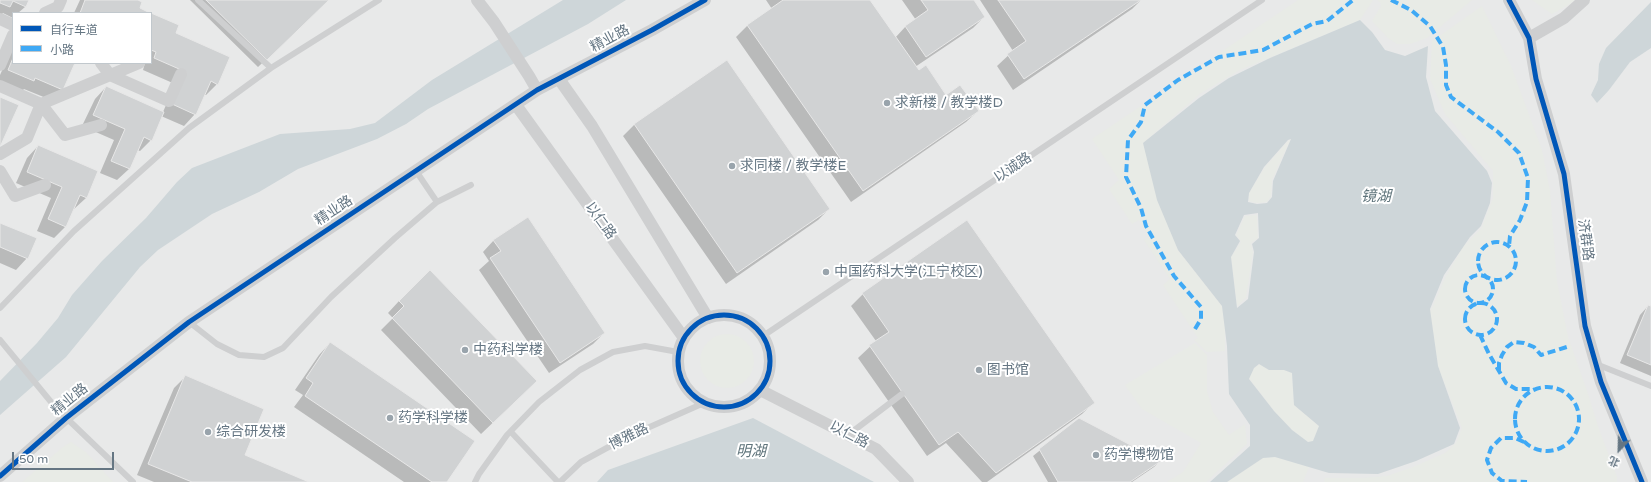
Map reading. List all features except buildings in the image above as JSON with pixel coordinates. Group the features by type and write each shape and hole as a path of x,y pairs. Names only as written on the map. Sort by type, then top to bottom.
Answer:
{"street":[{"path":"477,0 494,22 537,90"},
{"name":"精业路","path":"0,476 66,418 189,322 537,90 652,30 705,0"},
{"name":"济群路","path":"1508,0 1529,38 1536,79 1564,174 1585,326 1601,382 1642,482"},
{"path":"1529,38 1564,18 1584,0"},
{"path":"48,12 61,7"},
{"path":"0,19 12,25"},
{"path":"0,65 12,37"},
{"path":"102,64 110,75 169,101 181,74"},
{"path":"0,154 27,138 41,104 137,64"},
{"path":"559,79 592,126 708,318"},
{"path":"0,86 41,104 65,135 101,125"},
{"name":"以仁路","path":"516,105 684,338"},
{"path":"0,171 15,196 45,185"},
{"path":"723,315 738,317 752,325 763,336 768,349 770,363 767,378 760,390 748,400 734,406 719,407 704,403 692,394 682,382 678,367 678,352 684,338 694,326 708,318 723,315"},
{"name":"以仁路","path":"760,390 876,449 908,482"}],"lane":[{"path":"198,0 271,68"},
{"path":"1,303 74,231 189,128 271,68 378,0"},
{"name":"以诚路","path":"763,336 1262,0"},
{"path":"416,171 437,202"},
{"path":"189,322 217,344 239,355 264,357 277,351 283,348 336,292 437,202 471,185"},
{"path":"0,340 56,408 133,482"},
{"path":"475,482 479,474 511,432 539,402 580,370 613,352 645,346 678,352"},
{"path":"1596,364 1651,386"},
{"path":"848,435 902,394"},
{"name":"博雅路","path":"559,482 581,462 627,437 704,403"},
{"path":"511,432 559,482"}],"shaded area":[{"name":"中国药科大学(江宁校区)","path":"0,0 1651,0 1651,482 0,482"},
{"path":"1298,0 1373,0 1360,20 1240,70 1201,93 1143,143 1178,250 1222,306 1225,325 1225,351 1207,352 1194,340 1198,338 1163,285 1170,279 1144,240 1149,237 1139,220 1132,224 1109,189 1119,180 1092,139"},
{"path":"1377,0 1472,0 1427,38 1410,44 1397,44 1388,38 1372,21 1381,6 1380,2"},
{"path":"1532,0 1575,0 1552,14"},
{"path":"1482,6 1511,66 1542,150 1550,191 1557,281 1568,337 1617,477 1617,482 1324,482 1325,478 1363,478 1387,476 1413,467 1445,453 1456,443 1462,428 1438,366 1430,312 1446,276 1463,247 1481,229 1493,198 1493,171 1445,114 1430,79 1432,41"},
{"path":"1290,140 1272,180 1271,196 1267,202 1257,203 1249,201 1249,193 1265,167"},
{"path":"1257,215 1258,238 1251,243 1253,252 1246,298 1237,306 1231,257 1241,242 1236,235 1245,216"},
{"path":"727,334 742,339 746,342 749,346 754,361 749,376 746,380 742,383 727,388 712,383 708,380 705,376 700,361 705,346 708,342 712,339"},
{"path":"1195,343 1207,355 1207,391 1213,412 1229,435 1245,424 1247,444 1206,482 1167,482 1183,472 1201,443 1142,409 1125,385"},
{"path":"1260,364 1269,370 1284,370 1292,373 1294,405 1319,426 1313,441 1308,442 1292,430 1274,411 1249,378 1254,368"},
{"path":"71,442 86,452 113,482 22,482 63,447"},
{"path":"1275,457 1309,467 1303,482 1227,482 1263,458"}],"water":[{"path":"563,0 626,0 588,24 428,109 406,124 377,139 298,169 259,192 212,214 158,250 140,267 66,357 0,415 0,381 37,343 58,318 72,295 102,261 146,218 177,182 192,168 280,134 350,129 375,123 432,80"},
{"path":"1651,2 1651,48 1630,62 1597,103 1591,95 1598,80 1599,64 1606,48"},
{"name":"镜湖","path":"1360,20 1372,32 1385,50 1405,56 1428,46 1426,77 1435,111 1487,171 1492,183 1490,203 1481,226 1470,237 1444,275 1430,309 1438,366 1460,428 1454,444 1416,461 1378,474 1329,473 1275,457 1263,458 1227,482 1210,482 1250,446 1250,425 1229,394 1227,346 1222,306 1178,250 1157,200 1143,143 1199,98 1229,78 1270,58","holes":["1291,139 1273,181 1272,197 1267,203 1257,204 1248,202 1249,193 1264,167 1288,140","1258,213 1259,238 1252,244 1254,252 1248,299 1237,308 1231,257 1240,241 1235,235 1244,215","1259,364 1269,370 1284,370 1292,373 1294,405 1319,426 1313,441 1308,442 1292,430 1274,411 1249,379 1254,368"]},
{"name":"明湖","path":"753,418 874,482 597,482 608,470"}],"marked path":[{"path":"1195,329 1201,319 1201,307 1174,276 1146,226 1141,208 1126,177 1128,140 1141,122 1145,105 1178,80 1219,57 1263,50 1312,24 1327,21 1353,0"},
{"path":"1391,0 1411,10 1430,26 1443,47 1446,65 1446,85 1451,97 1498,132 1519,153 1528,178 1527,202 1520,220 1510,236 1509,246"},
{"path":"1497,242 1507,245 1513,251 1516,261 1513,271 1507,277 1497,280 1487,277 1481,271 1478,261 1481,251 1487,245 1497,242"},
{"path":"1479,275 1489,279 1493,289 1489,299 1479,303 1469,299 1465,289 1469,279 1479,275"},
{"path":"1481,303 1487,304 1494,310 1497,319 1496,325 1490,332 1481,335 1475,334 1468,328 1465,319 1466,313 1472,306 1481,303"},
{"path":"1480,335 1506,383 1516,389 1534,389"},
{"path":"1499,370 1499,363 1502,355 1507,347 1514,342 1524,343 1534,347 1541,355 1570,346"},
{"path":"1541,387 1553,387 1570,396 1577,407 1579,419 1577,431 1570,442 1553,451 1541,451 1529,446 1520,437 1515,425 1515,413 1520,401 1529,392 1541,387"},
{"path":"1524,442 1515,438 1501,438 1491,448 1487,460 1492,473 1502,481 1527,482"}],"cycle path":[{"path":"0,476 66,418 189,322 537,90 652,30 705,0"},
{"path":"1509,0 1529,38 1536,79 1564,174 1585,326 1601,382 1642,482"},
{"path":"724,315 742,319 756,329 766,343 770,361 766,379 756,393 742,403 724,407 706,403 692,393 682,379 678,361 682,343 692,329 706,319 724,315"}],"place":[{"name":"求新楼 / 教学楼D","path":"887,103"},
{"name":"求同楼 / 教学楼E","path":"732,166"},
{"name":"中国药科大学(江宁校区)","path":"826,272"},
{"name":"中药科学楼","path":"465,350"},
{"name":"图书馆","path":"979,370"},
{"name":"药学科学楼","path":"390,418"},
{"name":"综合研发楼","path":"208,432"},
{"name":"药学博物馆","path":"1096,455"}]}
